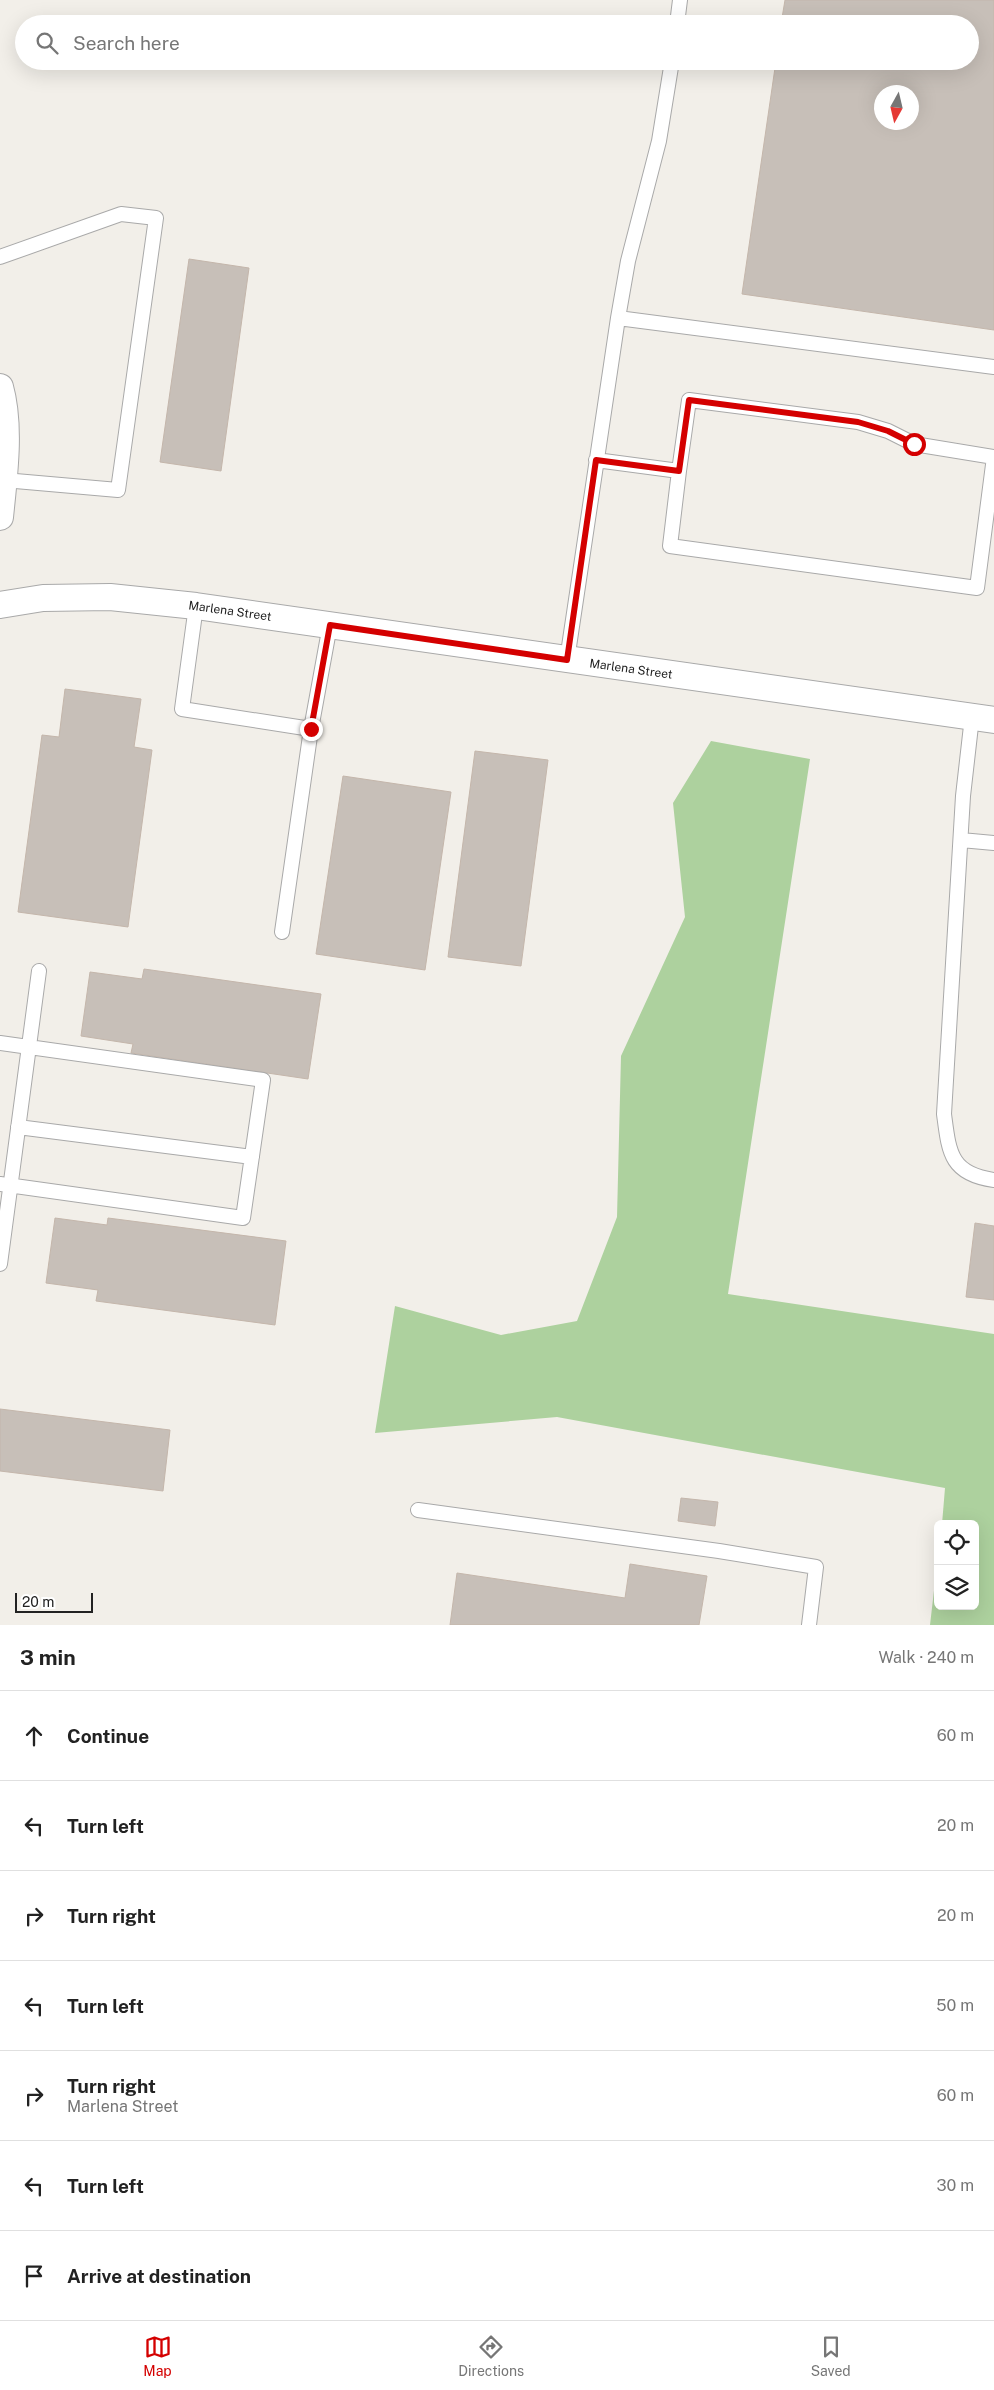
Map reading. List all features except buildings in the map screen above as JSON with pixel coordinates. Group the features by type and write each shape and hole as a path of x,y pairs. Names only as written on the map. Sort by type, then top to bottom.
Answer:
{"street":[{"path":"0,387 5,436 4,480 0,517"},
{"name":"Marlena Street","path":"0,605 43,598 110,596 196,606 983,718"}],"lane":[{"path":"678,15 680,0"},
{"path":"567,660 596,460 628,261 659,141 671,70"},
{"path":"0,257 121,214 156,218 118,490 4,480"},
{"path":"618,318 994,368"},
{"path":"689,400 858,422 888,431 914,444 994,457 977,588 670,546 679,471 689,400"},
{"path":"596,460 679,471"},
{"path":"196,606 182,709 311,729"},
{"path":"282,932 311,729 330,625"},
{"path":"983,718 961,840 944,1114 949,1146 956,1165 967,1174 994,1180"},
{"path":"961,840 994,843"},
{"path":"0,1264 5,1184 18,1127 39,971"},
{"path":"0,1043 263,1080 243,1218 5,1184"},
{"path":"18,1127 252,1157"},
{"path":"418,1510 719,1551 816,1567 809,1625"}],"green space":[{"path":"711,741 810,759 728,1294 994,1334 994,1625 930,1625 934,1590 934,1610 979,1610 979,1520 942,1520 945,1488 557,1417 375,1433 395,1306 501,1335 577,1321 617,1217 621,1056 685,917 673,803"}],"route":[{"path":"311,729 330,625 567,660 596,460 679,471 689,400 858,422 888,431 914,444"}]}
